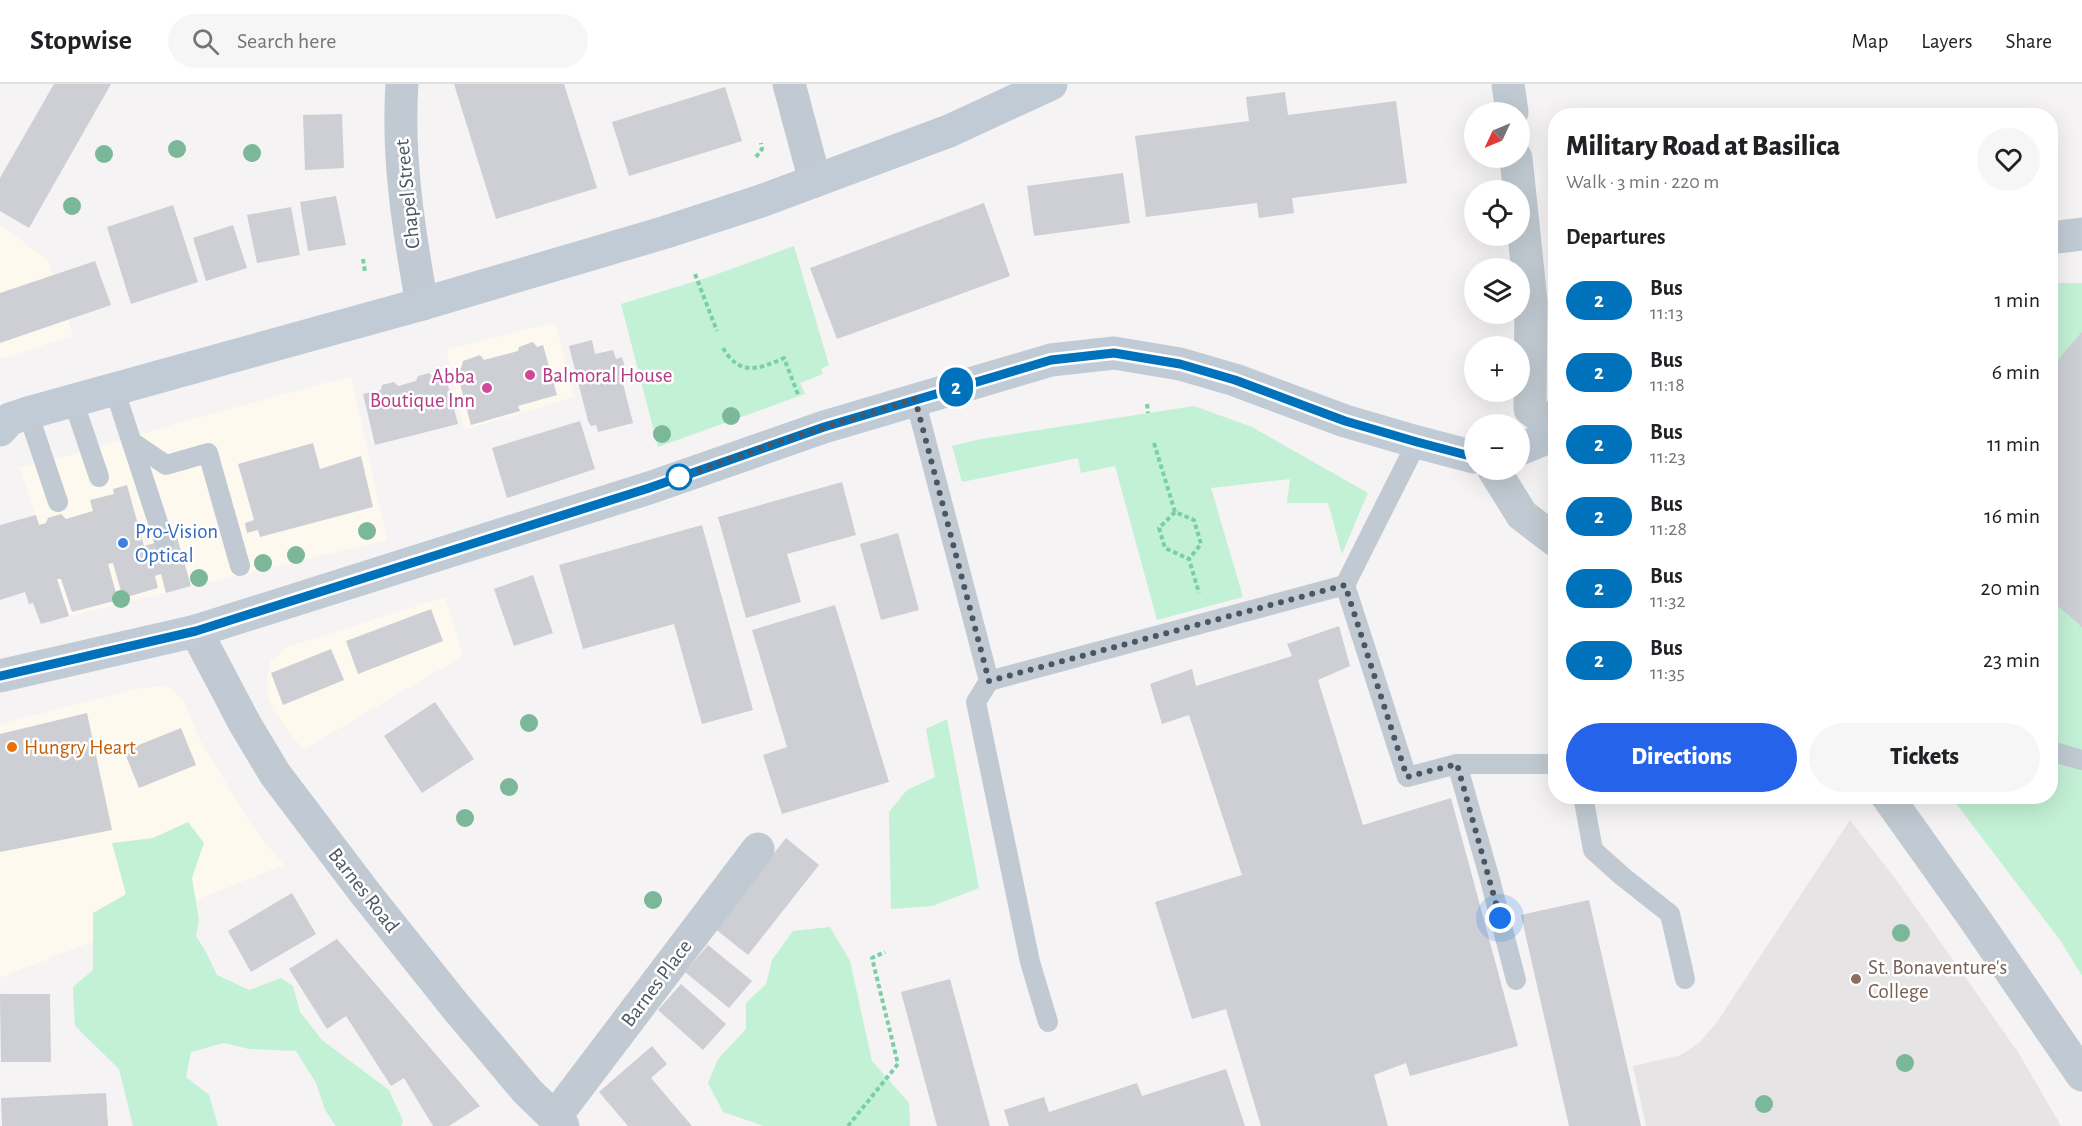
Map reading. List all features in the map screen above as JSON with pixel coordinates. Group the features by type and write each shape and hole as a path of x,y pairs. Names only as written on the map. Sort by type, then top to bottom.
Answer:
{"main road":[{"path":"10,420 114,388 422,304 666,232 815,181 949,131 1051,84"},
{"path":"2058,237 2082,234"},
{"path":"0,676 196,631 649,488 790,438 1051,360 1114,353 1180,364 1235,380 1345,421 1464,454"},
{"path":"1530,444 1548,437"}],"street":[{"name":"Chapel Street","path":"402,84 400,113 407,215 422,304"},
{"path":"789,84 815,181"},
{"path":"1508,84 1511,102"},
{"path":"1517,168 1531,302 1530,409 1548,422"},
{"path":"1500,480 1522,515 1548,535"},
{"name":"Barnes Road","path":"196,631 244,724 276,774 365,893 456,1007 527,1090 559,1121"},
{"path":"1893,804 2082,1075"},
{"name":"Barnes Place","path":"559,1121 758,849"}],"lane":[{"path":"114,388 164,541"},
{"path":"915,399 989,681"},
{"path":"73,400 99,477"},
{"path":"10,420 58,502"},
{"path":"132,442 166,465 208,453 240,566"},
{"path":"1417,442 1345,585 1407,777 1457,764 1548,764"},
{"path":"1048,1022 1030,962 976,702 989,681 1345,585"},
{"path":"2058,753 2082,760"},
{"path":"1457,764 1490,876 1516,980"},
{"path":"1584,804 1593,850 1670,914 1685,979"}],"path":[{"path":"756,157 762,149 761,143"},
{"path":"363,259 365,272"},
{"path":"695,274 717,331"},
{"path":"723,348 734,363 741,368 761,367 784,358 802,404"},
{"path":"1147,404 1148,412"},
{"path":"1154,443 1175,512"},
{"path":"1175,512 1194,520 1201,544 1189,559"},
{"path":"1175,512 1159,528 1165,548 1189,559 1208,622"},
{"path":"848,1126 898,1064 872,958 885,952"}],"shaded area":[{"path":"0,224 48,260 73,336 0,359"},
{"path":"555,322 574,397 464,430 446,350"},
{"path":"351,376 387,540 69,616 19,467 71,455"},
{"path":"445,597 463,656 303,750 274,712 268,698 267,677 271,660 290,646"},
{"path":"169,686 184,702 199,738 252,826 284,865 0,978 0,724 140,688"},
{"name":"St. Bonaventure's College","path":"1850,820 1900,885 2018,1052 2061,1126 1646,1126 1633,1066 1681,1055 1699,1043 1717,1022"}],"green space":[{"path":"794,246 829,365 821,369 823,374 800,383 805,394 658,447 621,304 709,277"},
{"path":"2058,283 2082,283 2082,976 2060,940 1956,804 2058,804"},
{"path":"1194,406 1252,427 1368,493 1342,554 1328,503 1287,503 1290,479 1211,488 1243,597 1157,620 1115,466 1081,473 1078,458 962,482 952,446 981,439"},
{"path":"947,719 979,888 932,906 891,909 889,812 907,790 935,777 926,729"},
{"path":"188,822 204,843 192,878 199,920 196,936 217,975 249,990 281,978 293,986 300,1012 322,1040 389,1090 403,1121 401,1126 336,1126 325,1110 316,1083 296,1051 249,1049 224,1043 191,1052 186,1077 209,1095 218,1126 133,1126 119,1069 75,1026 73,987 93,970 93,913 126,894 112,843 153,838"},
{"path":"830,927 850,961 872,1061 909,1103 910,1126 764,1126 723,1112 708,1083 718,1059 746,1029 746,1003 766,984 772,960 793,931"}],"building":[{"path":"54,84 111,84 29,228 0,211 0,178"},
{"path":"454,84 564,84 597,188 496,219"},
{"path":"725,87 742,141 629,176 612,122"},
{"path":"1285,92 1288,115 1396,101 1407,183 1292,198 1294,213 1259,218 1257,203 1146,217 1135,136 1249,121 1246,97"},
{"path":"342,114 344,168 305,170 303,115"},
{"path":"1123,173 1130,223 1034,236 1027,186"},
{"path":"336,196 346,245 308,251 300,202"},
{"path":"984,203 1010,276 837,339 810,268"},
{"path":"173,205 198,282 131,304 107,227"},
{"path":"291,207 300,255 257,263 247,215"},
{"path":"233,225 247,268 206,281 193,238"},
{"path":"95,261 111,305 0,343 0,293"},
{"path":"2082,332 2082,627 2058,606 2058,360"},
{"path":"592,340 595,354 613,350 616,359 622,357 627,375 621,376 633,423 598,432 596,425 591,426 588,421 569,346"},
{"path":"533,342 537,347 543,345 557,395 518,406 520,411 471,425 456,369 461,368 463,361 480,355 484,360 518,351 519,347"},
{"path":"429,373 433,377 445,374 458,424 375,445 363,394 381,390 382,385 394,382 398,386 416,381 418,376"},
{"path":"580,421 595,469 507,498 492,448"},
{"path":"313,443 320,469 361,456 373,507 260,537 258,530 247,533 245,523 254,520 238,464"},
{"path":"842,482 856,535 787,554 801,602 746,618 718,517"},
{"path":"127,485 144,546 177,537 191,586 166,593 161,574 155,576 158,588 123,598 113,563 108,564 118,600 72,612 61,579 57,579 69,616 41,624 33,603 29,604 25,592 0,600 0,525 36,515 39,525 46,523 48,518 61,514 66,519 93,511 90,500 114,494 113,489"},
{"path":"702,525 753,710 702,724 674,624 583,649 559,565"},
{"path":"898,533 919,610 881,620 860,544"},
{"path":"533,575 553,633 514,646 494,589"},
{"path":"835,605 889,782 782,814 763,755 787,747 752,630"},
{"path":"431,609 443,641 358,674 346,641"},
{"path":"1339,626 1350,666 1318,680 1363,825 1451,798 1518,1046 1410,1076 1406,1063 1374,1075 1388,1126 1261,1126 1226,1009 1192,1019 1155,902 1242,875 1189,715 1162,724 1150,684 1192,669 1196,686 1292,656 1287,644"},
{"path":"331,649 344,680 283,705 271,673"},
{"path":"435,702 474,759 422,793 384,736"},
{"path":"87,713 112,830 0,852 0,734"},
{"path":"181,728 196,765 139,788 124,751"},
{"path":"786,838 819,865 748,955 714,928"},
{"path":"292,893 316,934 251,972 228,931"},
{"path":"1589,900 1641,1126 1569,1126 1521,915"},
{"path":"337,939 480,1106 449,1126 433,1126 404,1078 391,1086 346,1016 327,1029 289,969"},
{"path":"708,945 752,981 729,1008 685,972"},
{"path":"950,979 990,1126 937,1126 901,992"},
{"path":"681,984 726,1024 703,1050 658,1010"},
{"path":"0,994 50,994 51,1062 1,1062"},
{"path":"652,1046 667,1064 651,1078 692,1126 628,1126 599,1092"},
{"path":"1226,1069 1245,1126 1009,1126 1004,1110 1044,1097 1049,1112 1137,1083 1142,1096"},
{"path":"106,1093 108,1126 2,1126 1,1098"}],"bus line":[{"name":"2","path":"0,676 196,631 649,488 824,427 1051,360 1114,353 1180,364 1235,380 1345,421 1464,454"}],"place":[{"name":"Balmoral House","path":"530,375"},
{"name":"Abba Boutique Inn","path":"487,388"},
{"name":"Pro-Vision Optical","path":"123,543"},
{"name":"Hungry Heart","path":"12,747"},
{"name":"St. Bonaventure's College","path":"1856,979"}],"route":[{"path":"679,477 669,481 790,438 915,399 989,681 1345,585 1407,777 1457,764 1500,918"}]}
